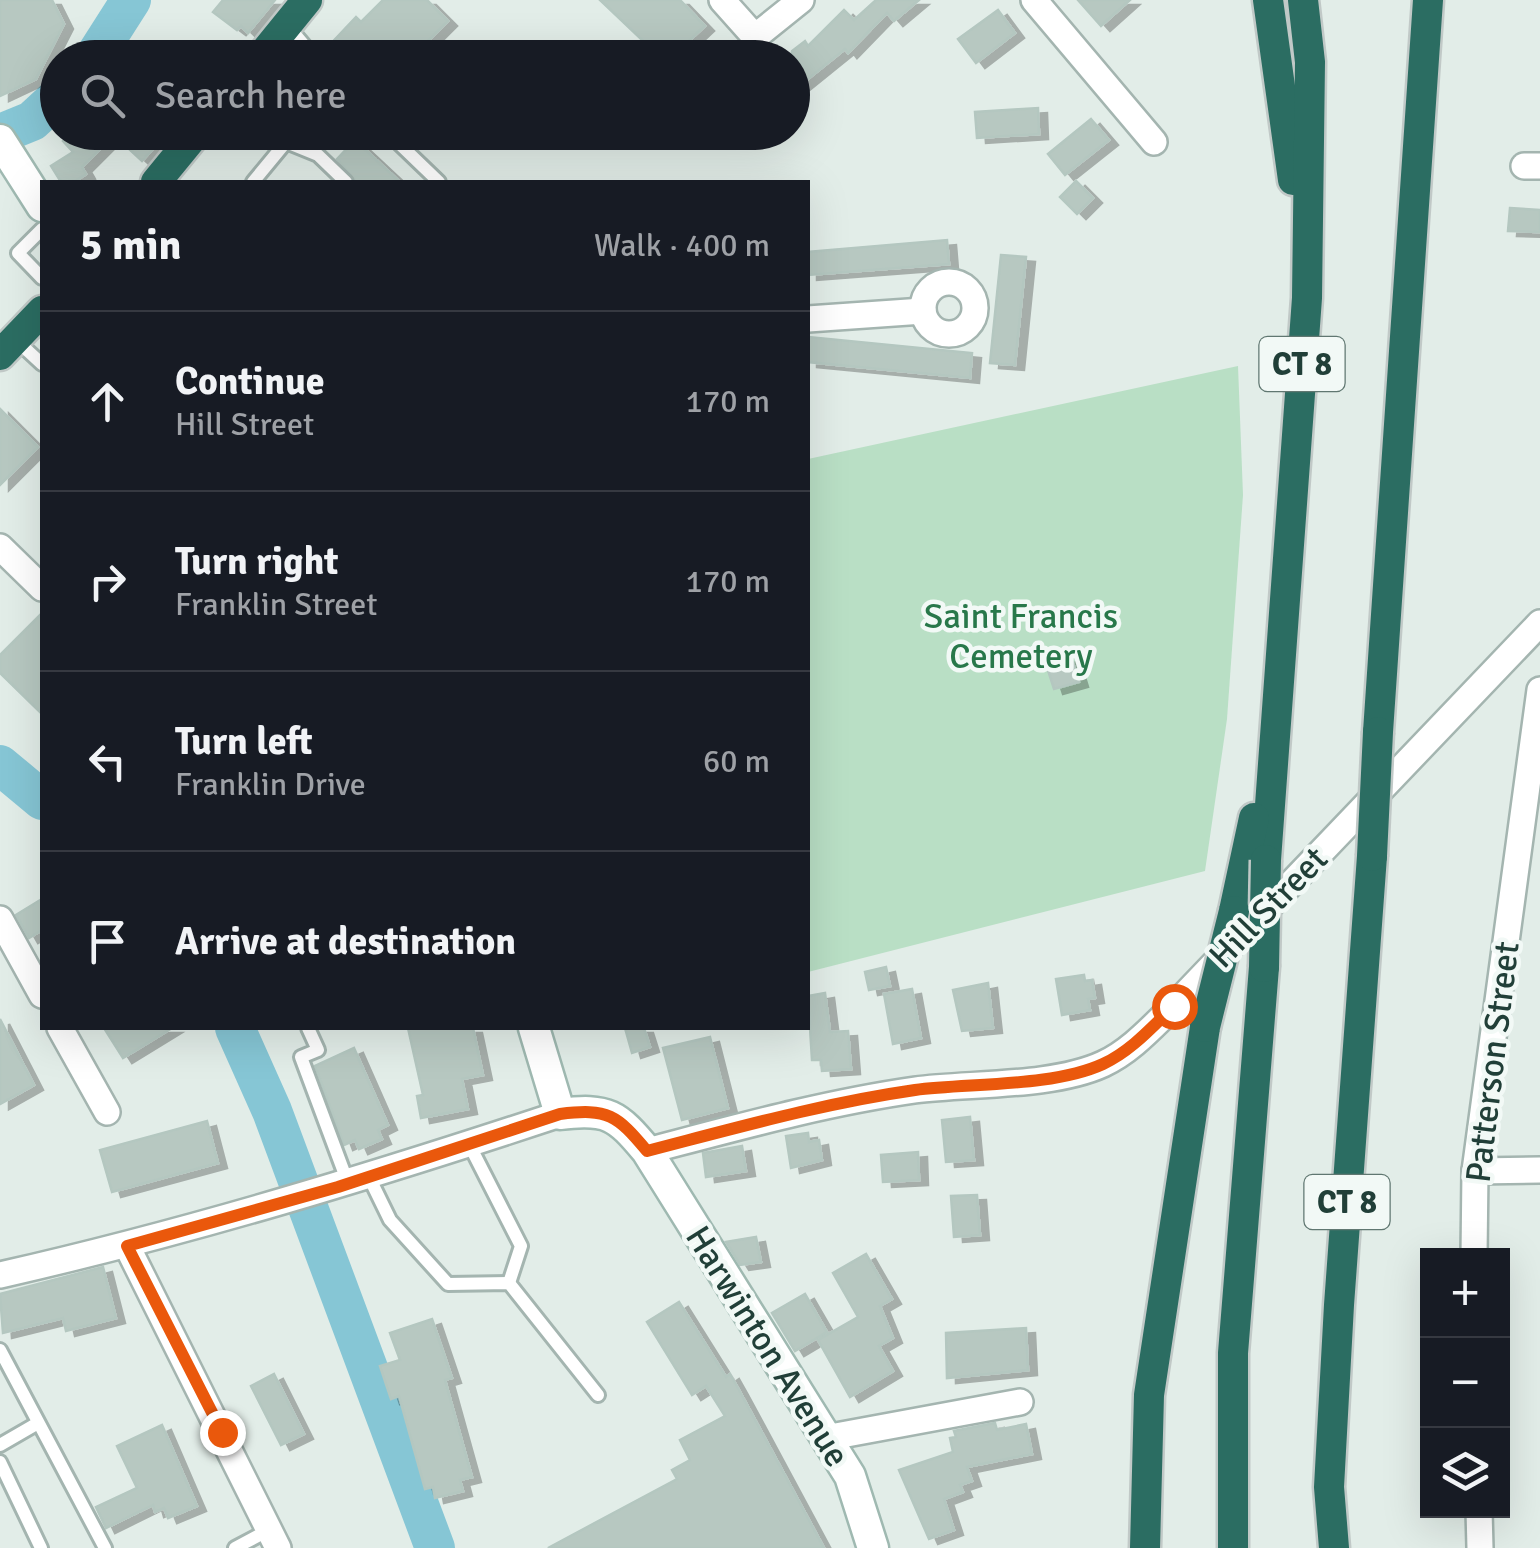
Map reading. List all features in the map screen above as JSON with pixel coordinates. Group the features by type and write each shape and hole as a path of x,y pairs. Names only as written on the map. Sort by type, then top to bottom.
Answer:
{"highway":[{"path":"274,40 308,0"},
{"path":"1268,0 1307,298"},
{"name":"CT 8","path":"1234,1548 1233,1353 1264,968 1274,727 1307,298 1310,62 1304,0"},
{"name":"CT 8","path":"1334,1548 1330,1487 1339,1305 1422,131 1409,0"},
{"path":"1422,131 1428,0"},
{"path":"158,180 183,150"},
{"path":"8,347 40,314"},
{"path":"1145,1548 1149,1394 1205,1027 1274,727"}],"main road":[{"path":"8,153 40,203"},
{"path":"535,1030 560,1114"},
{"name":"Harwinton Avenue","path":"560,1114 596,1110 619,1120 647,1151 850,1476 873,1548"}],"street":[{"path":"722,0 755,37 801,0"},
{"path":"1034,0 1154,142"},
{"path":"810,320 922,311"},
{"path":"0,548 40,586"},
{"name":"Hill Street","path":"647,1151 877,1097 1070,1074 1102,1064 1134,1044 1174,1006 1540,623"},
{"name":"Patterson Street","path":"1474,1248 1476,1171 1540,690"},
{"path":"0,919 40,992"},
{"path":"61,1030 107,1112"},
{"path":"0,1276 127,1246 352,1182 560,1114"},
{"path":"1476,1171 1540,1170"},
{"path":"127,1246 273,1539"},
{"path":"825,1438 1020,1402"},
{"path":"1479,1518 1480,1548"}],"lane":[{"path":"287,24 300,40"},
{"path":"255,180 279,150"},
{"path":"310,150 344,180"},
{"path":"405,150 436,180"},
{"path":"40,231 18,253 40,276"},
{"path":"8,347 40,363"},
{"path":"309,1030 318,1050 302,1057 352,1182 448,1284 509,1283"},
{"path":"469,1144 521,1246 509,1283"},
{"path":"509,1283 598,1395"},
{"path":"0,1350 105,1548"},
{"path":"0,1445 38,1423"},
{"path":"0,1462 41,1548"},
{"path":"235,1548 273,1539"}],"green space":[{"name":"Saint Francis Cemetery","path":"1238,366 1243,495 1227,719 1205,871 810,971 810,459"}],"building":[{"path":"0,0 52,0 64,24 56,40 40,40 40,71 36,79 0,96"},
{"path":"223,0 275,0 248,33 241,26 237,30 213,12"},
{"path":"383,0 427,0 448,21 429,40 334,40 356,17 361,22"},
{"path":"600,0 680,0 705,26 690,40 642,40"},
{"path":"876,0 919,0 894,21 887,13 848,53 845,49 810,77 810,44 844,10 854,20"},
{"path":"1078,0 1130,0 1101,26"},
{"path":"998,10 1015,33 976,63 958,39"},
{"path":"1038,108 1039,134 977,138 975,112"},
{"path":"1091,119 1109,140 1065,175 1048,154"},
{"path":"99,150 82,167 86,174 77,180 60,180 51,166 73,152"},
{"path":"130,150 152,150 142,161"},
{"path":"346,150 366,150 398,180 354,180 337,159"},
{"path":"1076,181 1093,198 1077,214 1060,197"},
{"path":"1510,208 1540,210 1540,232 1508,231"},
{"path":"947,240 949,264 810,275 810,252"},
{"path":"1001,255 1026,257 1015,365 990,363"},
{"path":"810,337 972,353 970,378 810,362"},
{"path":"0,409 38,447 0,485"},
{"path":"40,615 40,712 0,673 0,655"},
{"path":"1071,656 1079,682 1054,689 1046,664"},
{"path":"40,900 40,931 29,938 16,915"},
{"path":"886,967 890,986 869,990 865,972"},
{"path":"1084,975 1085,981 1092,980 1095,998 1088,999 1090,1010 1062,1015 1056,979"},
{"path":"988,983 993,1028 962,1031 953,990"},
{"path":"912,989 921,1038 893,1044 884,994"},
{"path":"825,993 830,1032 848,1031 851,1069 822,1071 821,1060 812,1060 810,996"},
{"path":"0,1019 34,1085 0,1104"},
{"path":"105,1030 169,1030 123,1058"},
{"path":"408,1030 473,1030 483,1075 462,1079 468,1109 421,1118 417,1096 423,1095"},
{"path":"626,1030 645,1030 650,1047 632,1053"},
{"path":"710,1037 728,1108 682,1120 663,1048"},
{"path":"354,1048 388,1125 378,1130 382,1139 359,1149 355,1140 344,1145 315,1066"},
{"path":"970,1117 974,1160 946,1162 942,1120"},
{"path":"207,1121 218,1163 112,1192 100,1150"},
{"path":"808,1133 809,1142 819,1140 822,1160 791,1168 786,1136"},
{"path":"742,1146 746,1171 706,1177 703,1153"},
{"path":"918,1152 919,1180 883,1182 881,1155"},
{"path":"977,1195 980,1235 954,1237 951,1196"},
{"path":"756,1237 761,1262 740,1265 726,1242"},
{"path":"866,1254 892,1299 880,1306 893,1338 879,1346 893,1371 850,1397 818,1340 858,1317 833,1273"},
{"path":"103,1267 116,1318 66,1331 63,1318 3,1333 0,1294"},
{"path":"805,1294 827,1332 795,1351 772,1313"},
{"path":"679,1302 726,1377 730,1374 824,1548 548,1548 677,1479 672,1470 690,1460 680,1440 725,1416 706,1386 692,1395 647,1322"},
{"path":"432,1319 452,1378 445,1380 472,1477 460,1480 463,1491 435,1498 433,1487 425,1489 399,1396 391,1399 380,1366 400,1360 390,1333"},
{"path":"1026,1328 1028,1370 947,1378 946,1333"},
{"path":"274,1374 304,1434 281,1445 251,1386"},
{"path":"995,1423 997,1430 1026,1424 1032,1454 967,1467 972,1481 960,1485 963,1492 944,1499 954,1530 929,1539 899,1470 953,1452 950,1438 956,1437 954,1431"},
{"path":"162,1425 197,1506 168,1518 164,1508 155,1512 153,1505 106,1528 96,1507 137,1488 117,1446"}],"waterway":[{"path":"105,40 131,0"},
{"path":"0,134 40,114"},
{"path":"0,765 40,798"},
{"path":"236,1030 272,1111 435,1548"}],"route":[{"path":"222,1432 127,1246 338,1187 560,1114 596,1110 619,1120 647,1151 790,1114 912,1091 1070,1074 1102,1064 1134,1044 1174,1006"}]}
